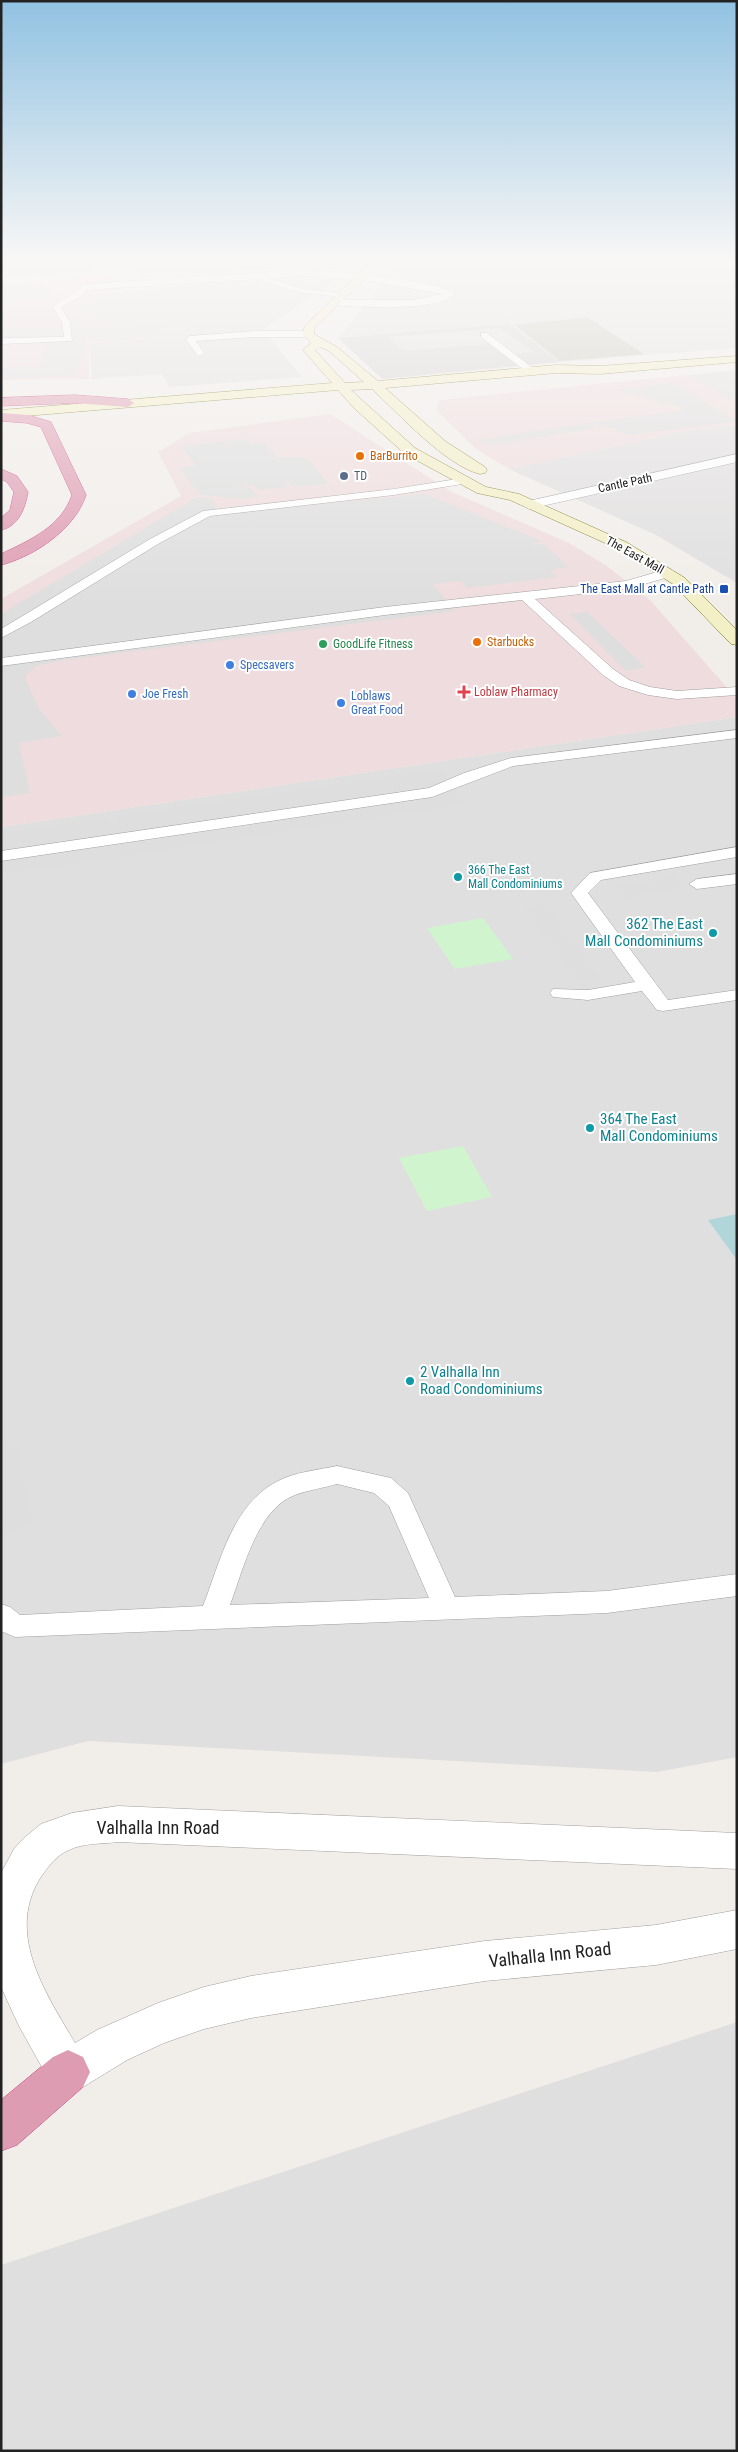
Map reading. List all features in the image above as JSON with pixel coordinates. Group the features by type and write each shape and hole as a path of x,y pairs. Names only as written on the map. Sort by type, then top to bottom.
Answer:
{"highway":[{"path":"1,402 75,399 128,403"},
{"path":"1,415 28,419 46,425 79,495 77,505 62,524 45,536 1,560"},
{"path":"1,473 12,479 21,492 17,511 1,526"},
{"path":"1,2129 68,2072"}],"main road":[{"name":"The East Mall","path":"335,376 352,398 410,451 464,482 482,490 514,497 621,545 668,573 693,593 737,640"},
{"name":"The East Mall","path":"364,376 387,395 440,445 462,461 512,487 514,497"},
{"path":"1,415 465,376"},
{"path":"319,400 570,379 579,376"},
{"path":"1,428 63,423"}],"street":[{"name":"Cantle Path","path":"529,504 737,458"},
{"path":"721,462 737,469"},
{"name":"Valhalla Inn Road","path":"737,1851 118,1824 83,1828 49,1841 27,1864 15,1888 7,1914 8,1947 31,2008 68,2072 112,2045 158,2024 204,2008 252,1997 485,1961 656,1945 737,1929"}],"lane":[{"path":"1,634 182,525 207,513 394,492 464,482"},
{"path":"1,662 492,598 526,597 627,585 668,573"},
{"path":"492,598 517,589 620,575 668,573"},
{"path":"526,597 608,672 624,683 648,691 677,695 737,691"},
{"path":"1,856 432,792 469,776 511,762 737,734"},
{"path":"737,852 596,876 579,893 663,1006 737,995"},
{"path":"697,884 737,879"},
{"path":"559,993 588,994 648,985"},
{"path":"212,1617 246,1530 259,1510 274,1495 287,1487 337,1475 382,1485 399,1500 447,1608"},
{"path":"1,1615 15,1626 607,1602 737,1585"}],"shaded area":[{"path":"1,376 89,376 92,379 1,380"},
{"path":"1,376 40,376 1,378"},
{"path":"92,376 128,376 92,379"},
{"path":"163,376 302,377 169,387"},
{"path":"379,376 409,376 382,379"},
{"path":"674,376 690,376 737,405 737,425 690,430 509,469 476,449 437,411 438,401"},
{"path":"690,376 737,376 737,405"},
{"path":"675,382 737,422 627,435 590,423 597,428 492,445 478,440 594,422 679,411 684,408 616,390"},
{"path":"330,414 452,492 569,543 607,566 650,600 737,699 737,717 1,827 1,599 181,496 158,452 189,433"},
{"path":"737,425 737,583 656,535 509,469 690,430"},
{"path":"247,439 252,444 264,443 277,457 306,457 329,484 294,487 286,481 284,483 288,487 259,490 253,485 232,487 249,487 258,497 244,499 200,495 179,468 196,465 180,446"},
{"path":"425,494 541,541 530,545 544,544 569,567 550,570 557,577 467,588 461,581 433,584 455,611 65,660 36,666 26,675 26,680 39,709 62,736 19,743 30,793 1,797 1,614 197,497 212,499 220,514"},
{"path":"587,612 645,667 626,671 570,614"},
{"path":"737,717 737,1757 657,1772 88,1741 1,1764 1,827"},
{"path":"440,769 468,804 1,875 1,833 106,818 110,825 119,824 116,816"},
{"path":"676,877 685,887 621,898 613,888"},
{"path":"546,903 600,976 575,980 523,907"},
{"path":"14,1440 33,1524 1,1532 1,1443"},
{"path":"737,2022 737,2451 1,2451 1,2265"}],"green space":[{"path":"483,918 513,959 455,969 427,928"},
{"path":"463,1146 492,1197 427,1211 399,1158"}],"water":[{"path":"737,1214 737,1260 708,1220"}],"place":[{"name":"BarBurrito","path":"360,456"},
{"name":"TD","path":"344,476"},
{"name":"The East Mall at Cantle Path","path":"724,589"},
{"name":"Starbucks","path":"477,642"},
{"name":"GoodLife Fitness","path":"323,644"},
{"name":"Specsavers","path":"230,665"},
{"name":"Loblaw Pharmacy","path":"464,692"},
{"name":"Joe Fresh","path":"132,694"},
{"name":"Loblaws Great Food","path":"341,703"},
{"name":"366 The East Mall Condominiums","path":"458,877"},
{"name":"362 The East Mall Condominiums","path":"713,933"},
{"name":"364 The East Mall Condominiums","path":"590,1128"},
{"name":"2 Valhalla Inn Road Condominiums","path":"410,1381"}]}
